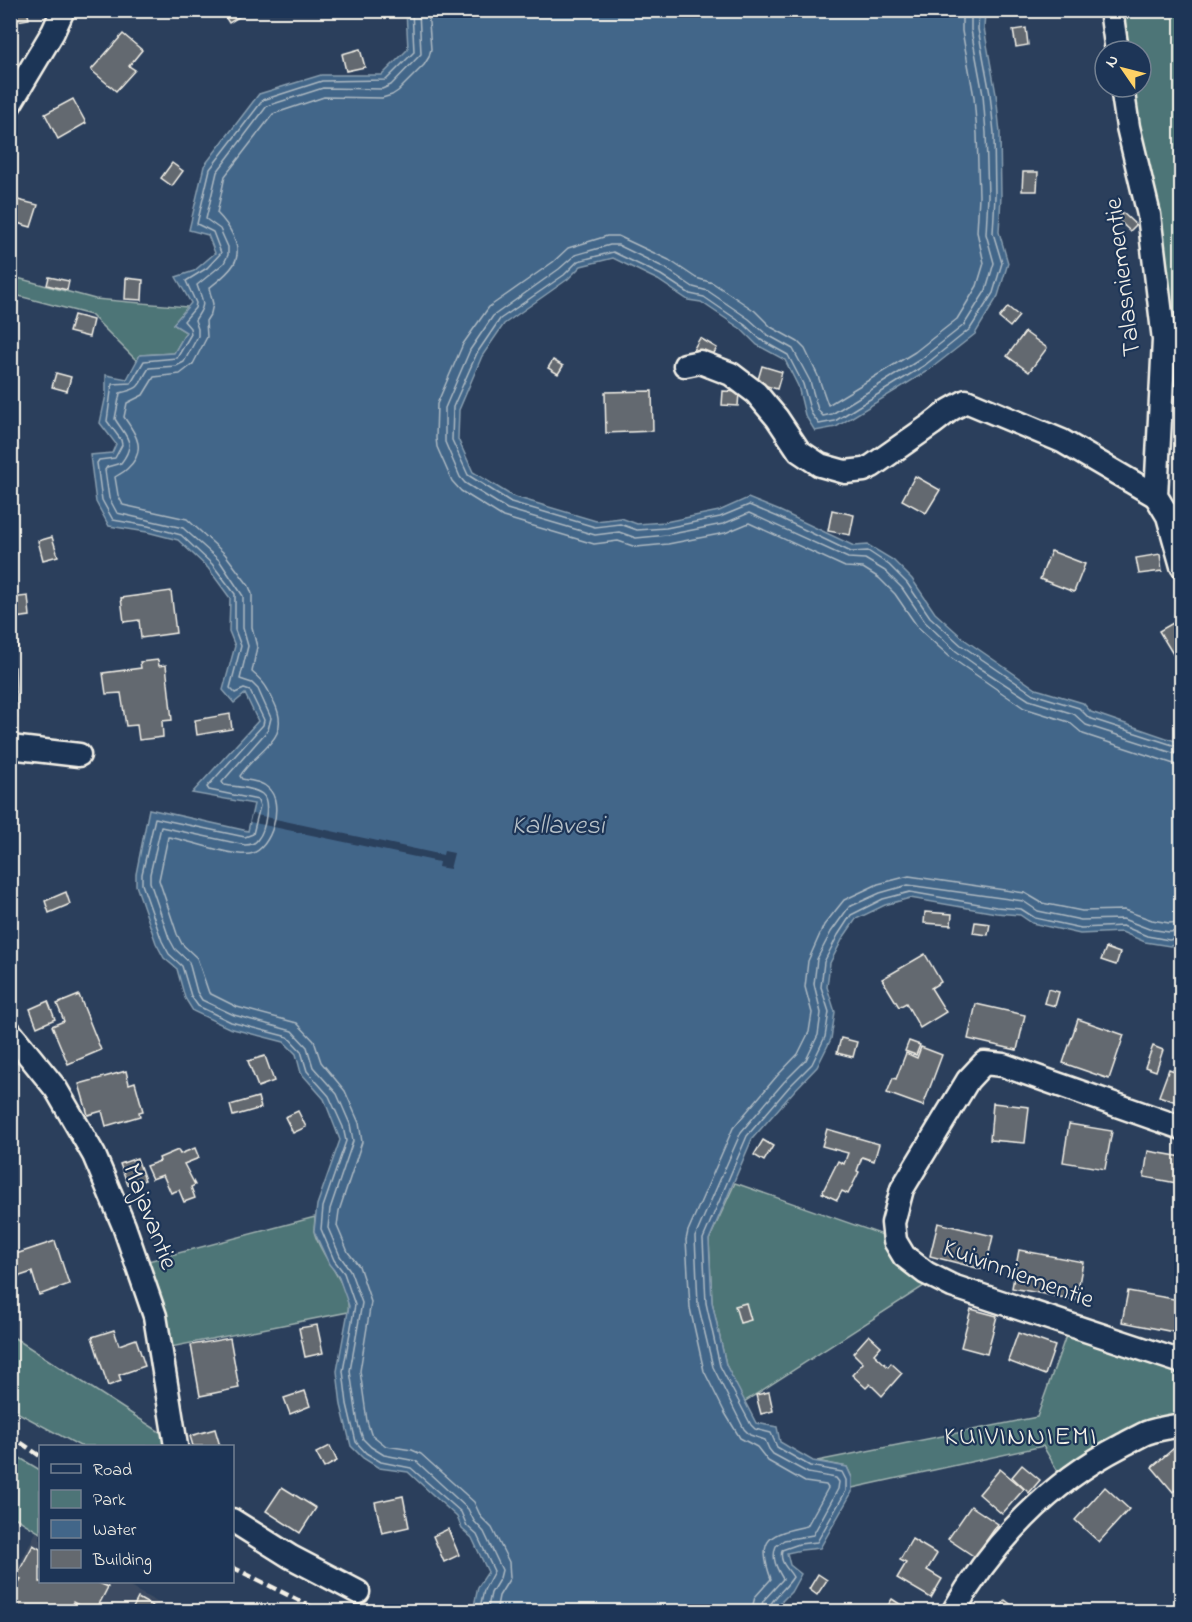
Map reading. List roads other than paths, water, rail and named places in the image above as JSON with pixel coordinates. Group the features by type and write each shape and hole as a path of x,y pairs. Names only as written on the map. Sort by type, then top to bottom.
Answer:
{"street":[{"path":"10,104 63,10"},
{"path":"1111,10 1115,39"},
{"name":"Talasniementie","path":"1124,99 1128,127 1149,214 1164,340 1156,496"},
{"path":"685,365 700,362 731,374 756,393 800,451 820,465 846,472 864,470 966,401 1062,441 1156,496 1168,516 1182,566"},
{"path":"10,747 79,755"},
{"name":"Majavantie","path":"10,1032 56,1089 94,1155 124,1226 155,1316 176,1445"},
{"name":"Kuivinniementie","path":"1182,1128 1003,1065 984,1063 968,1080 902,1190 893,1223 895,1241 904,1256 926,1273 952,1286 1182,1362"},
{"path":"953,1611 968,1586 1011,1532 1055,1490 1100,1457 1146,1433 1182,1425"},
{"path":"234,1521 291,1557 358,1592"}],"water":[{"name":"Kallavesi","path":"406,11 985,11 984,28 996,94 1000,133 999,232 1008,263 998,296 975,334 929,370 836,427 815,431 805,415 798,386 785,360 757,345 741,329 701,302 688,300 658,280 613,258 581,266 568,279 504,324 482,356 459,410 458,439 473,472 512,496 596,521 621,518 637,524 665,522 719,511 748,498 854,546 868,545 893,560 912,579 935,613 965,640 1036,689 1083,703 1091,712 1181,743 1181,944 1170,946 1145,942 1122,932 1080,934 1032,923 1020,915 910,898 885,905 856,919 830,963 827,987 835,1012 831,1039 817,1067 752,1139 709,1240 712,1302 726,1365 756,1423 777,1427 780,1442 813,1461 847,1467 852,1478 852,1492 820,1548 787,1553 790,1565 801,1574 791,1592 772,1611 473,1611 478,1587 488,1572 472,1538 462,1529 457,1517 408,1472 379,1468 363,1458 351,1446 341,1405 337,1371 349,1306 338,1275 329,1264 314,1231 317,1205 340,1140 324,1099 301,1073 296,1054 284,1042 229,1028 193,1011 185,998 177,969 164,958 156,943 136,885 136,874 149,809 248,831 254,804 192,793 258,721 245,694 234,703 223,690 235,646 229,631 230,598 208,568 178,540 109,526 96,502 90,455 112,453 116,444 100,423 106,395 106,375 127,379 140,355 174,353 186,332 173,324 191,303 176,277 194,271 215,253 208,235 189,230 204,166 259,94 321,75 382,75 408,49"}],"railway":[{"path":"10,1435 39,1455"},
{"path":"234,1568 322,1612"}],"district":[{"name":"KUIVINNIEMI","path":"1021,1437"}]}
